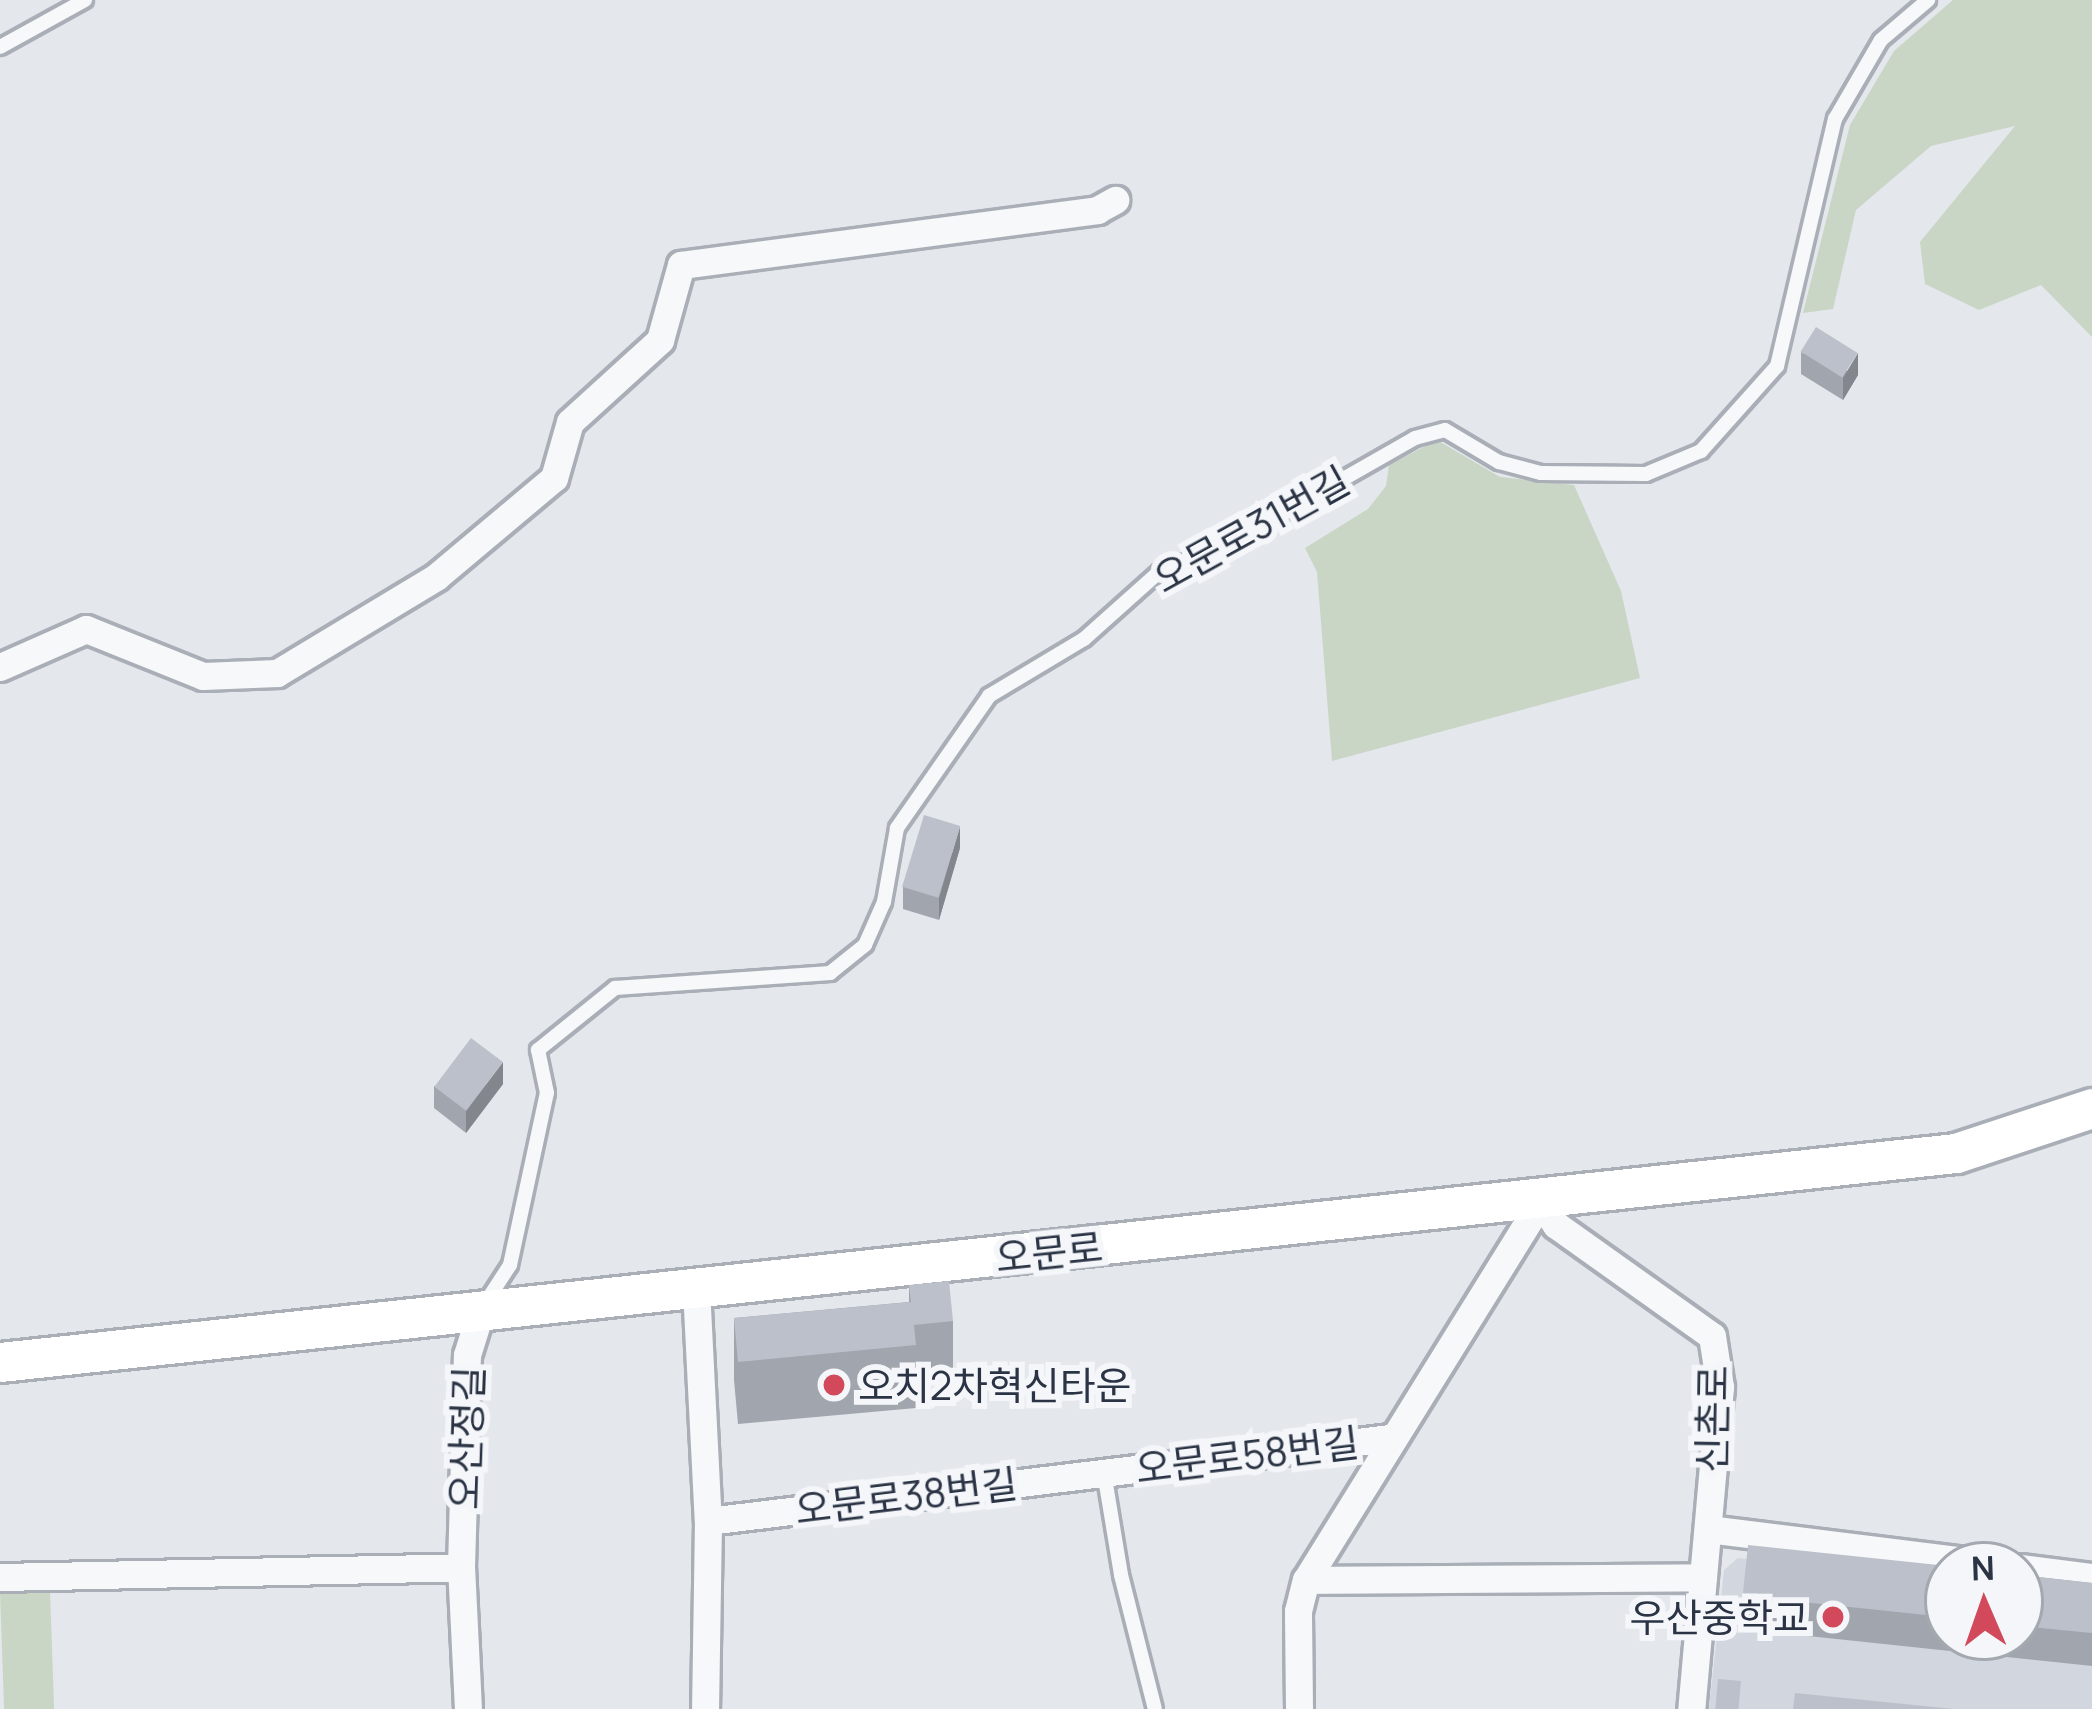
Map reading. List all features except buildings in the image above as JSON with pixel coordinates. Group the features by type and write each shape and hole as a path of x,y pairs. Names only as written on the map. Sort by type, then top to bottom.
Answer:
{"street":[{"path":"0,667 86,629 203,676 277,673 436,577 554,478 570,422 659,340 681,265 1097,210 1115,200"},
{"name":"오문로","path":"0,1362 1540,1202 1956,1153 2092,1108"},
{"name":"오문로58번길","path":"1299,1709 1298,1611 1306,1580 1540,1202"},
{"name":"신촌로","path":"1540,1202 1556,1225 1712,1336 1720,1387 1690,1709"},
{"path":"696,1288 708,1521 706,1709"},
{"name":"오산정길","path":"468,1709 461,1568 467,1355 481,1310"},
{"name":"오문로58번길","path":"1104,1472 1390,1438"},
{"name":"오문로38번길","path":"708,1521 1104,1472"},
{"path":"1708,1529 1924,1556"},
{"name":"오산정길","path":"0,1577 461,1568"},
{"path":"2044,1571 2092,1577"},
{"path":"1306,1580 1702,1577"}],"lane":[{"path":"0,46 85,0"},
{"name":"오문로31번길","path":"481,1310 510,1265 547,1093 538,1050 615,988 830,973 865,945 884,902 897,827 989,695 1084,639 1159,572 1224,547 1415,439 1445,430 1499,462 1541,473 1646,474 1700,451 1777,367 1835,119 1881,40 1928,0"},
{"path":"1104,1472 1121,1575 1154,1709"}],"shaded area":[{"name":"우산중학교","path":"1738,1558 1924,1579 1924,1661 2044,1661 2044,1624 2092,1598 2092,1709 1709,1709 1724,1570"}],"green space":[{"path":"1953,0 2092,0 2092,337 2041,285 1979,310 1925,284 1920,242 2015,126 1931,146 1856,210 1833,309 1803,313 1850,125 1894,51"},
{"path":"1437,440 1500,477 1574,485 1621,591 1640,678 1332,761 1317,572 1305,548 1368,509 1386,486 1389,465"},
{"path":"50,1591 54,1709 4,1709 0,1593"}],"place":[{"name":"오치2차혁신타운","path":"834,1385"},
{"name":"우산중학교","path":"1833,1617"}]}
